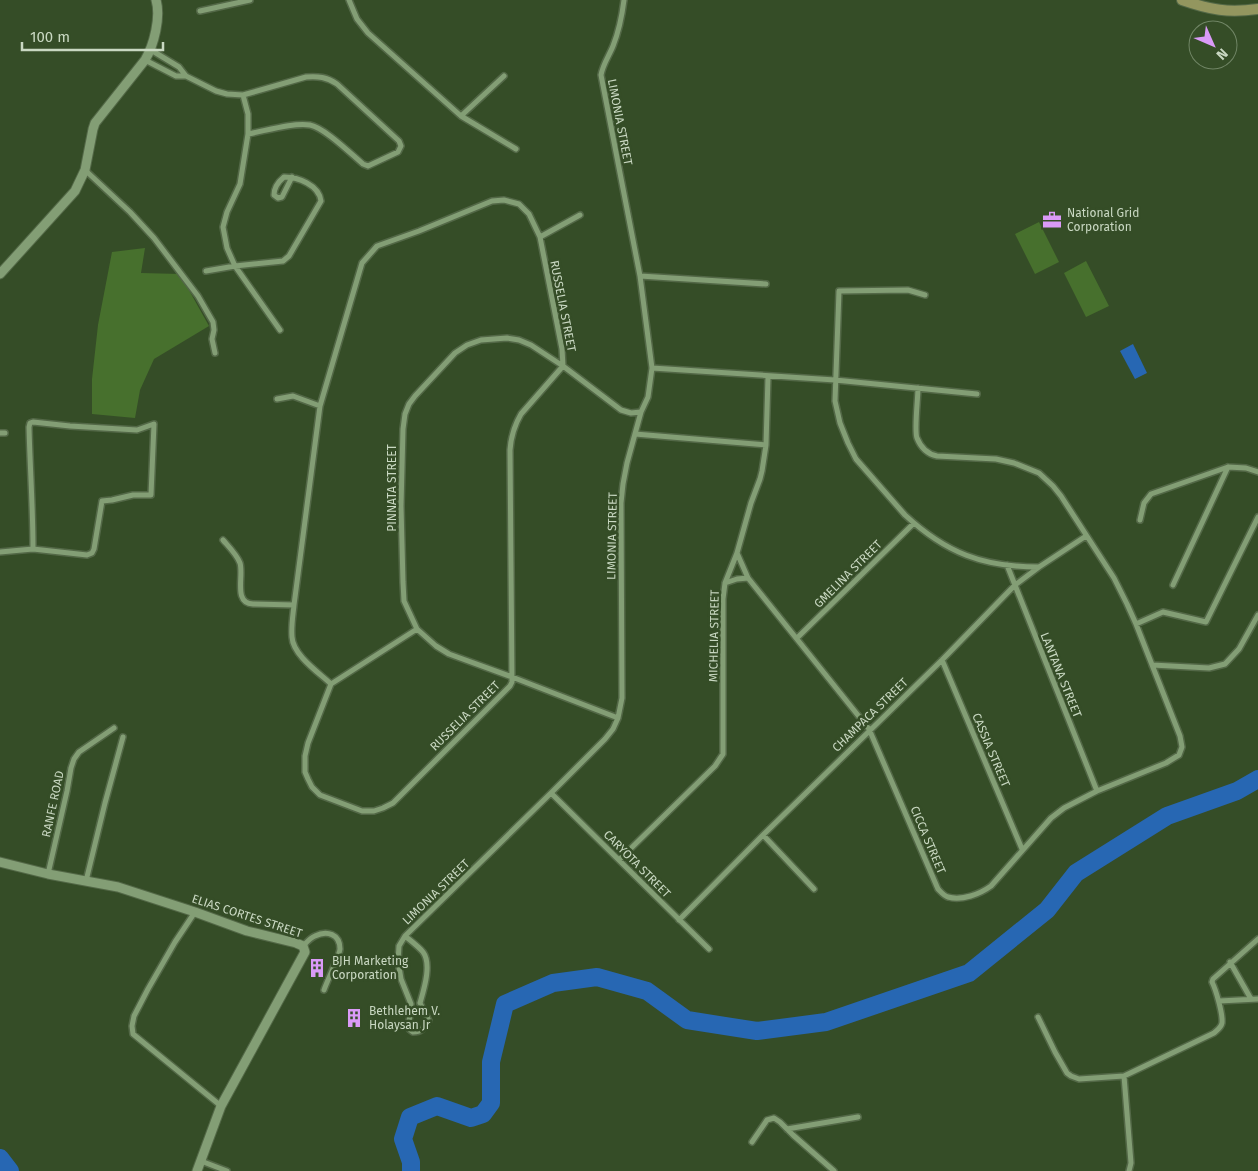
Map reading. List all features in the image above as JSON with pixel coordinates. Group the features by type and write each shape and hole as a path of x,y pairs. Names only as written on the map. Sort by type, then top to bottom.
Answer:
{"main road":[{"path":"1182,0 1206,8 1226,11 1258,9"}],"street":[{"path":"0,274 75,191 85,170 95,123 151,50 158,18 156,0"},
{"path":"200,11 250,0"},
{"path":"350,0 357,19 368,33 461,116 516,149"},
{"name":"LIMONIA STREET","path":"411,1004 401,979 398,961 399,946 405,936 605,739 618,718 622,698 621,502 624,477 641,412 648,397 652,368 640,276 601,75 602,68 613,47 619,28 624,0"},
{"path":"151,50 180,67 186,76"},
{"path":"145,60 176,76 186,76 216,91 227,94 242,95 306,77 326,78 337,84 399,141 401,146 400,149 370,166 366,166 325,132 311,125 299,124 248,134"},
{"path":"461,116 504,76"},
{"path":"242,95 248,114 248,134 240,184 223,227 227,248 235,266 280,330"},
{"path":"85,170 130,212 154,238 198,296 213,322 212,339 215,353"},
{"path":"206,271 283,261 289,256 321,201 318,191 301,180 292,177"},
{"name":"RUSSELIA STREET","path":"504,200 518,204 529,214 540,237 562,349 563,366 521,414 511,436 512,677 510,686 393,803 374,811 362,810 320,795 312,787 305,772 305,756 308,743 331,684 300,656 294,647 292,636 294,605 320,406 362,263 377,246 492,201 504,200"},
{"path":"540,237 580,216"},
{"path":"640,276 766,284"},
{"path":"925,295 908,290 840,291 835,401 840,423 848,443 856,459 914,523 937,540 961,554 982,562 1016,567 1038,567"},
{"name":"PINNATA STREET","path":"618,718 449,654 436,646 417,629 404,600 401,506 403,429 405,414 409,404 455,353 467,345 481,340 507,338 531,345 563,366 622,410 631,413 641,412"},
{"path":"652,368 835,380 976,394"},
{"name":"MICHELIA STREET","path":"620,860 715,766 723,754 723,599 725,583 737,553 760,479 766,445 768,376"},
{"name":"CICCA STREET","path":"737,553 748,578 870,729 938,889 946,896 958,898 982,892 991,886 1050,818 1064,808 1097,791 1166,763 1179,755 1182,747 1180,736 1136,624 1114,578 1057,491 1039,473 1014,463 996,459 930,455 924,450 916,436 918,388"},
{"path":"277,399 293,396 320,406"},
{"path":"0,552 33,549 90,554 94,549 102,501 133,495 151,495 154,424 137,430 30,423 33,549"},
{"path":"635,434 766,445"},
{"path":"1140,520 1144,503 1151,494 1228,467 1246,468 1258,472"},
{"path":"1173,586 1228,467"},
{"path":"1136,624 1163,612 1206,622 1258,517"},
{"name":"GMELINA STREET","path":"797,638 914,523"},
{"name":"CHAMPACA STREET","path":"679,920 870,729 942,660 1014,585 1086,536"},
{"path":"223,540 239,561 241,593 245,602 253,604 294,605"},
{"name":"LANTANA STREET","path":"1006,565 1097,791"},
{"path":"725,583 748,578"},
{"path":"1152,665 1209,668 1225,664 1240,649 1258,614"},
{"path":"331,684 417,629"},
{"name":"CASSIA STREET","path":"942,660 1022,849"},
{"name":"RANFE ROAD","path":"48,874 67,791 70,768 74,759 79,752 114,728"},
{"path":"86,881 123,737"},
{"name":"CARYOTA STREET","path":"551,793 709,949"},
{"path":"763,835 814,889"},
{"name":"ELIAS CORTES STREET","path":"0,862 48,874 118,887 248,931 303,946 305,952 221,1106 197,1171"},
{"path":"195,912 175,942 134,1016 132,1034 221,1106"},
{"path":"303,946 313,936 329,932 336,936 339,942 340,950 324,990"},
{"name":"LIMONIA STREET","path":"405,936 424,953 428,962 420,1003"},
{"path":"1038,1017 1055,1052 1071,1076 1079,1079 1124,1076 1214,1033 1220,1028 1222,1023 1219,1001 1212,982 1213,979 1258,939"},
{"path":"1230,962 1251,999"},
{"path":"1219,1001 1258,999"},
{"path":"420,1003 429,1021 424,1029 418,1032 413,1032 409,1029 411,1004 420,1003"},
{"path":"1124,1076 1131,1164 1129,1171"},
{"path":"787,1129 858,1117"},
{"path":"752,1142 767,1120 774,1118 834,1171"},
{"path":"201,1161 227,1171"}],"green space":[{"path":"1039,222 1059,262 1035,274 1015,234"},
{"path":"145,248 141,273 180,274 209,326 154,359 140,390 135,418 92,414 92,379 98,325 112,252"},
{"path":"1086,261 1109,306 1086,317 1064,273"}],"water":[{"path":"1133,344 1147,373 1135,379 1120,351"}],"waterway":[{"path":"411,1171 411,1162 403,1139 410,1117 437,1106 471,1118 483,1114 491,1103 491,1062 505,1004 553,983 597,977 647,991 687,1020 757,1031 826,1022 969,973 1047,910 1076,873 1167,816 1237,791 1258,779"},
{"path":"0,1158 10,1171"}],"place":[{"name":"National Grid Corporation","path":"1052,220"},
{"name":"BJH Marketing Corporation","path":"317,968"},
{"name":"Bethlehem V. Holaysan Jr","path":"354,1018"}]}
